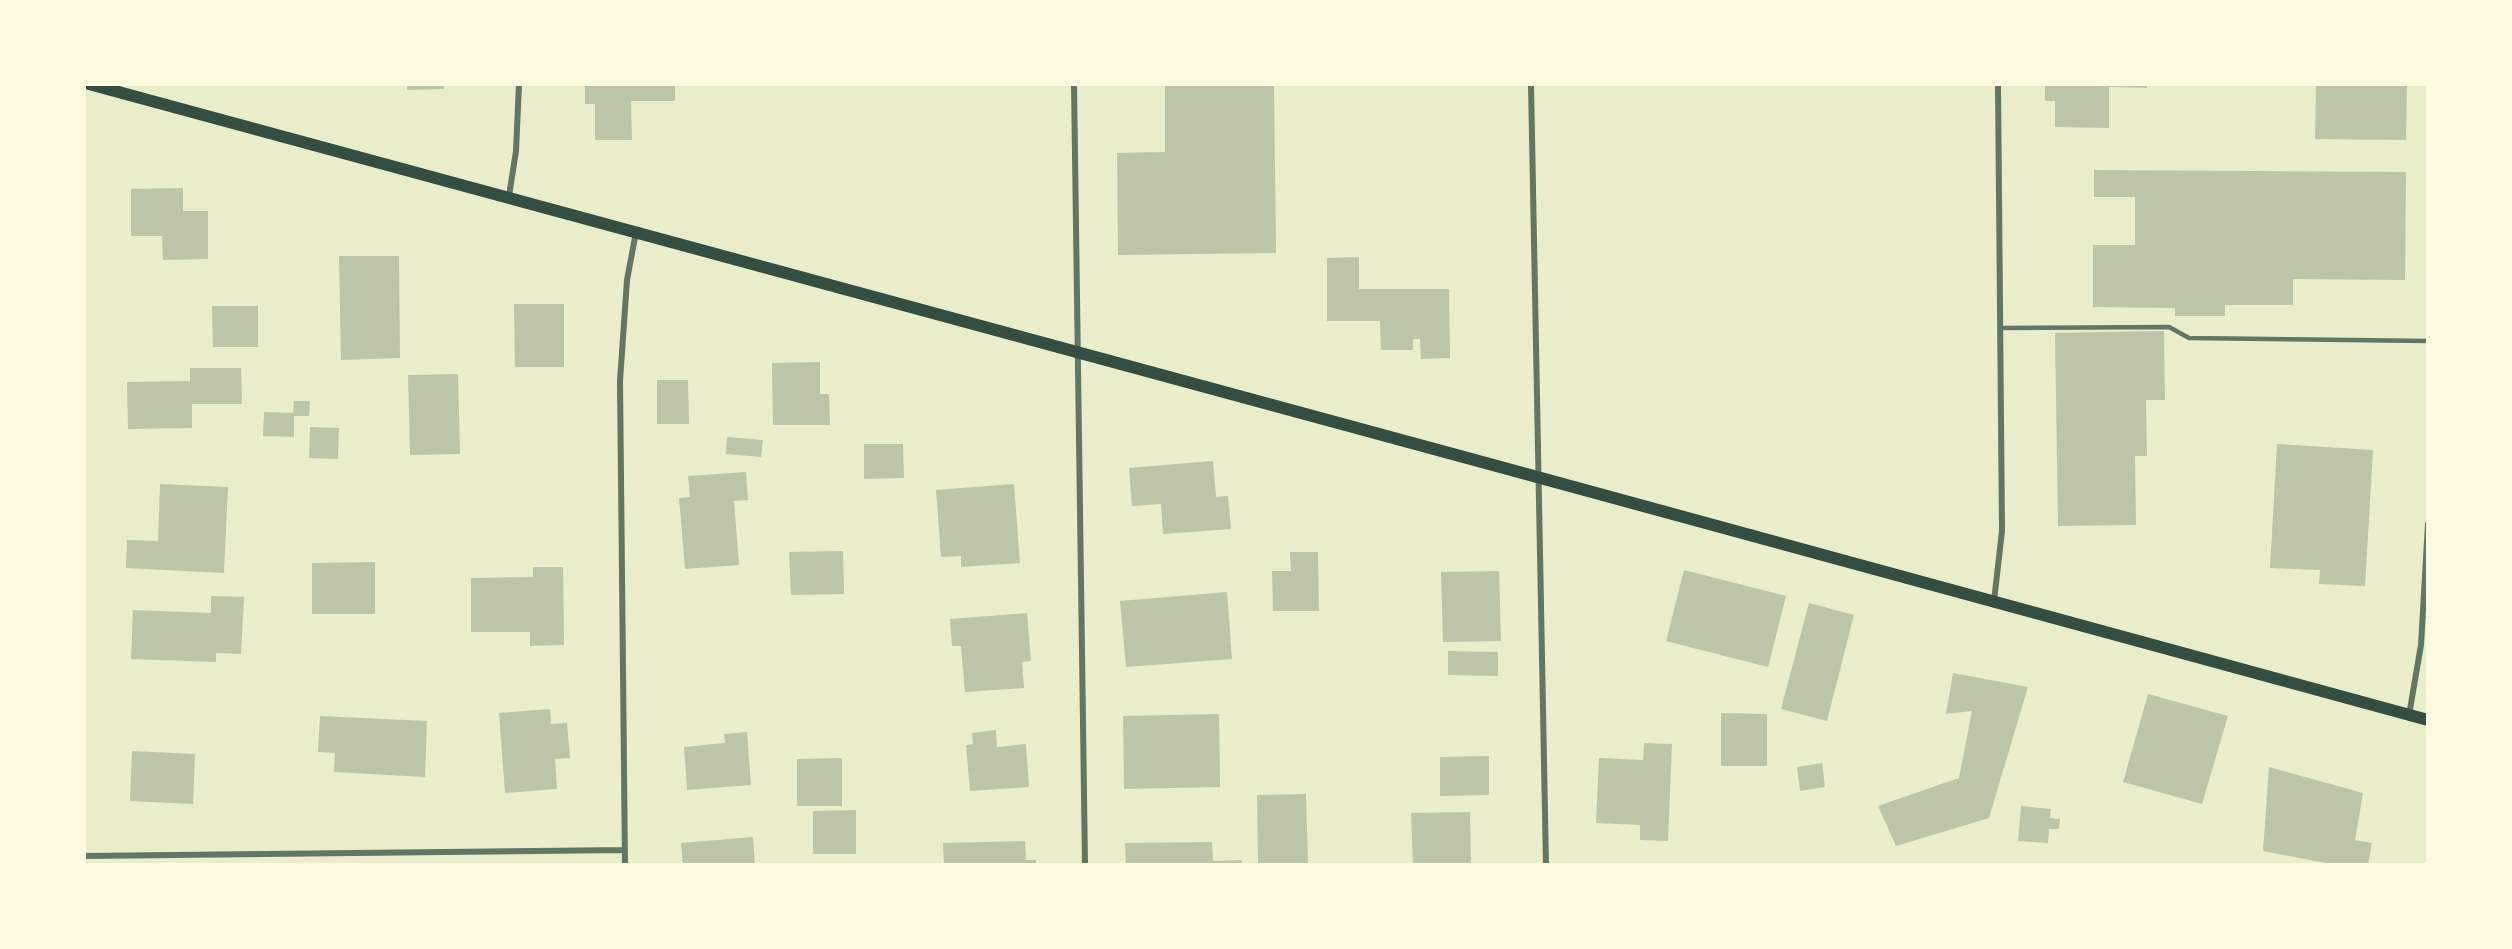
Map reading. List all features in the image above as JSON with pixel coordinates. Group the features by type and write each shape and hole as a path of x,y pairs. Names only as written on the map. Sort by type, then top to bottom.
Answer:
{"main road":[{"path":"89,84 1078,350 1538,479 2428,720"}],"street":[{"path":"509,196 516,151 519,84"},
{"path":"1074,84 1084,865"},
{"path":"1531,84 1546,865"},
{"path":"1994,602 2002,531 1998,84"},
{"path":"625,865 620,381 627,280 637,231"},
{"path":"2409,715 2421,645 2428,524"},
{"path":"84,856 625,850"}],"lane":[{"path":"2000,328 2169,327 2189,338 2428,341"}],"building":[{"path":"407,84 444,84 444,89 407,90"},
{"path":"585,84 675,84 675,101 631,101 632,140 595,140 595,104 585,104"},
{"path":"1165,84 1274,84 1276,253 1118,255 1117,153 1165,152"},
{"path":"2045,84 2147,84 2147,88 2109,87 2109,128 2055,127 2055,101 2045,101"},
{"path":"2316,84 2407,84 2406,140 2315,139"},
{"path":"2094,170 2406,172 2405,280 2293,279 2293,305 2225,305 2225,316 2175,316 2175,308 2093,307 2093,245 2135,245 2135,197 2094,197"},
{"path":"183,188 183,211 208,211 208,259 163,260 162,236 131,236 131,189"},
{"path":"339,256 399,256 400,358 341,360"},
{"path":"1359,257 1359,289 1449,289 1450,358 1421,359 1420,339 1413,339 1413,350 1381,350 1380,321 1327,321 1327,258"},
{"path":"514,304 564,304 564,367 515,367"},
{"path":"212,306 258,306 258,347 213,347"},
{"path":"2164,331 2165,400 2146,400 2147,456 2135,456 2136,525 2058,526 2055,333"},
{"path":"820,362 820,394 829,394 830,425 773,425 772,363"},
{"path":"190,368 241,368 242,404 192,404 192,428 128,429 127,382 190,381"},
{"path":"458,374 460,454 410,455 408,375"},
{"path":"657,380 688,380 689,424 657,424"},
{"path":"294,401 310,401 309,416 294,416 294,437 263,436 264,412 293,413"},
{"path":"310,427 339,428 338,459 309,458"},
{"path":"727,437 763,440 761,457 726,454"},
{"path":"864,444 903,444 904,478 864,479"},
{"path":"2277,444 2373,450 2365,586 2319,584 2320,570 2270,568"},
{"path":"1213,461 1216,497 1228,496 1231,529 1163,534 1161,504 1132,506 1129,468"},
{"path":"746,472 748,500 734,501 739,565 685,569 679,498 690,497 688,476"},
{"path":"160,484 228,487 224,573 126,568 127,540 158,541"},
{"path":"1014,484 1020,563 961,567 961,556 941,557 936,490"},
{"path":"843,551 844,594 791,595 789,552"},
{"path":"1290,552 1318,552 1319,611 1273,611 1272,571 1291,571"},
{"path":"375,562 375,614 312,614 312,563"},
{"path":"533,567 563,567 564,645 530,646 530,632 471,632 471,578 533,577"},
{"path":"1684,570 1786,596 1768,667 1666,641"},
{"path":"1499,571 1501,641 1443,642 1441,572"},
{"path":"1227,592 1232,659 1126,667 1120,601"},
{"path":"211,596 244,597 241,654 216,653 216,662 131,659 133,610 211,613"},
{"path":"1809,603 1854,615 1827,721 1781,709"},
{"path":"1027,613 1031,661 1022,662 1024,688 965,692 961,646 952,646 950,619"},
{"path":"1448,651 1498,652 1498,676 1448,675"},
{"path":"1953,673 2028,687 1989,818 1896,846 1878,806 1959,778 1972,711 1946,714"},
{"path":"2148,694 2228,716 2202,804 2123,782"},
{"path":"550,709 551,724 567,723 570,758 555,759 557,789 505,793 499,713"},
{"path":"1721,713 1767,714 1767,766 1721,766"},
{"path":"1219,714 1220,787 1124,789 1123,716"},
{"path":"320,716 427,721 425,777 334,772 335,753 318,752"},
{"path":"996,730 997,747 1026,744 1029,787 970,791 966,745 973,744 972,733"},
{"path":"747,732 751,785 687,790 684,747 725,743 724,734"},
{"path":"1644,743 1672,744 1668,841 1640,840 1640,825 1596,823 1599,758 1643,760"},
{"path":"132,751 195,754 193,804 130,801"},
{"path":"1489,756 1489,795 1440,796 1440,757"},
{"path":"842,758 842,806 797,806 797,759"},
{"path":"1822,763 1825,787 1800,791 1797,767"},
{"path":"2269,767 2363,793 2355,840 2372,843 2368,865 2336,865 2263,851"},
{"path":"1306,794 1308,865 1258,865 1257,795"},
{"path":"2021,806 2051,809 2050,818 2060,819 2059,829 2049,829 2048,843 2018,841"},
{"path":"856,810 856,854 813,854 813,811"},
{"path":"1470,812 1471,865 1413,865 1411,813"},
{"path":"753,837 755,865 683,865 681,843"},
{"path":"1025,841 1026,860 1036,860 1036,865 944,865 943,843"},
{"path":"1212,842 1213,861 1242,860 1242,865 1126,865 1125,843"}]}
